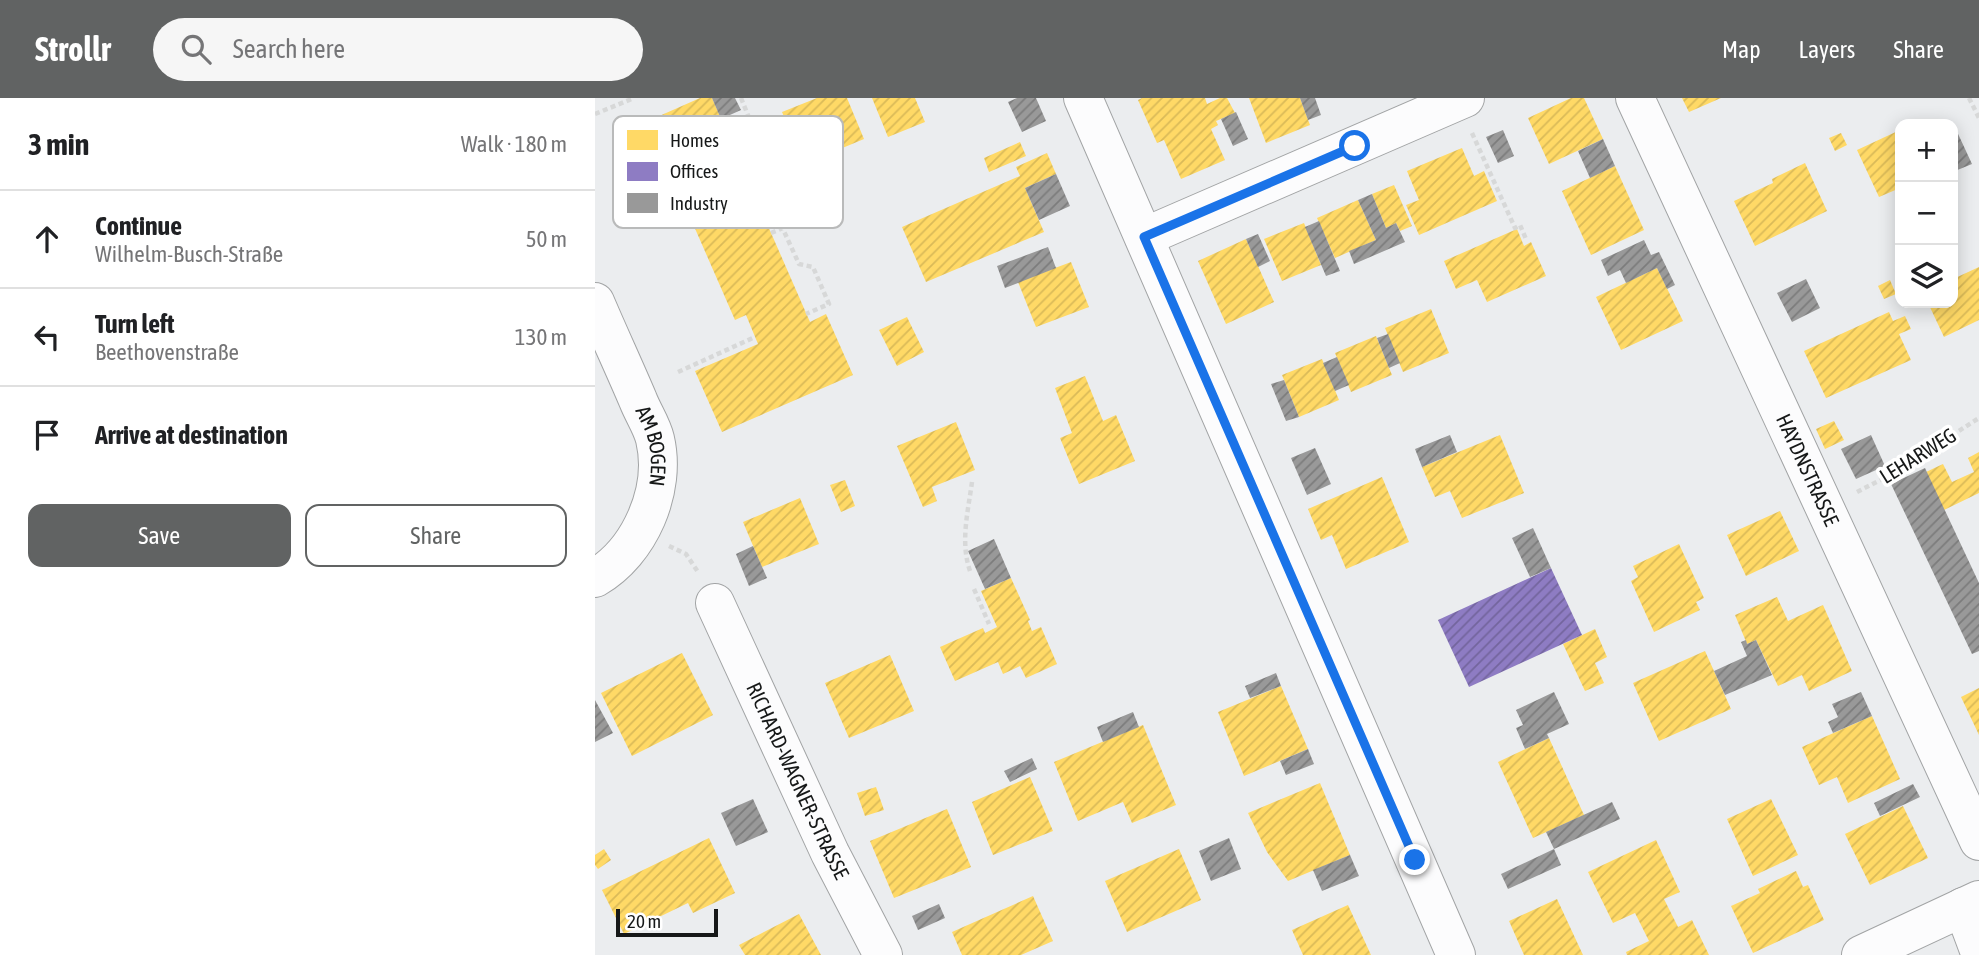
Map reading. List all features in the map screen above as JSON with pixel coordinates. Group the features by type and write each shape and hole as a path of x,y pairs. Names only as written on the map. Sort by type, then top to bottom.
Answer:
{"street":[{"path":"1083,98 1455,955"},
{"name":"HAYDNSTRASSE","path":"1635,98 1979,841"},
{"path":"1144,237 1466,110"},
{"name":"AM BOGEN","path":"595,302 655,439 657,474 650,507 639,533 620,559 595,578"},
{"name":"RICHARD-WAGNER-STRASSE","path":"715,603 831,853 883,955"},
{"path":"1861,955 1971,903 1979,950"}],"path":[{"path":"595,114 634,98"},
{"path":"741,98 748,116"},
{"path":"1969,98 1979,118"},
{"path":"1466,110 1515,228 1520,225 1527,239"},
{"path":"771,233 783,228 799,264 813,267 829,304 806,314"},
{"path":"678,372 755,337"},
{"name":"LEHARWEG","path":"1857,492 1892,475 1979,418"},
{"path":"970,571 964,543 972,482"},
{"path":"974,589 989,624"}],"building: Homes":[{"path":"700,98 712,98 720,116 659,116"},
{"path":"817,98 847,98 864,139 843,148 843,116 784,116 782,112"},
{"path":"872,98 915,98 925,122 888,137"},
{"path":"1205,98 1207,104 1227,98 1235,113 1216,121 1218,125 1211,129 1225,160 1181,179 1164,140 1157,143 1138,100"},
{"path":"1249,98 1300,98 1310,125 1266,143"},
{"path":"1571,98 1584,98 1603,139 1549,164 1528,118"},
{"path":"1682,98 1721,98 1689,112"},
{"path":"1895,132 1895,190 1879,197 1857,150"},
{"path":"1841,133 1847,145 1835,151 1829,138"},
{"path":"1020,142 1026,156 989,172 984,158"},
{"path":"1462,148 1474,176 1484,171 1497,201 1419,235 1406,205 1419,200 1407,171"},
{"path":"1047,153 1056,174 1025,188 1044,232 926,282 902,227 1020,176 1016,167"},
{"path":"1805,163 1827,211 1755,246 1734,201 1773,183 1772,179"},
{"path":"1615,166 1644,230 1591,255 1562,191"},
{"path":"1394,185 1412,226 1400,231 1396,223 1386,228 1372,194"},
{"path":"1358,200 1376,240 1335,258 1317,218"},
{"path":"1304,223 1321,265 1282,281 1264,239"},
{"path":"695,228 769,228 810,322 826,314 853,375 722,432 695,371 758,344 746,315 735,320"},
{"path":"1517,229 1524,246 1531,242 1546,276 1487,302 1477,280 1456,289 1444,261"},
{"path":"1246,239 1274,302 1226,324 1198,261"},
{"path":"1071,262 1089,307 1036,327 1018,282"},
{"path":"1979,267 1979,320 1944,337 1930,308 1958,308 1958,277"},
{"path":"1657,268 1683,321 1621,350 1596,297"},
{"path":"1890,280 1895,294 1884,299 1878,286"},
{"path":"1431,309 1449,353 1403,372 1385,328"},
{"path":"1889,312 1893,321 1905,316 1911,329 1899,334 1911,360 1826,398 1804,351"},
{"path":"907,317 924,352 897,366 879,330"},
{"path":"1376,336 1392,375 1351,392 1335,353"},
{"path":"1322,359 1339,400 1299,417 1282,375"},
{"path":"1085,376 1103,421 1116,415 1135,461 1079,484 1060,438 1072,433 1055,388"},
{"path":"1834,421 1844,440 1825,449 1816,429"},
{"path":"956,422 975,470 932,487 937,501 923,507 897,446"},
{"path":"1500,435 1524,493 1462,518 1450,491 1435,497 1422,467"},
{"path":"1979,452 1979,493 1944,510 1926,472 1943,464 1952,482 1974,472 1968,458"},
{"path":"1382,477 1409,542 1346,569 1332,535 1321,540 1308,509"},
{"path":"845,480 855,506 841,512 830,485"},
{"path":"800,498 819,544 762,567 743,522"},
{"path":"1780,511 1799,551 1746,576 1727,535"},
{"path":"1679,544 1704,598 1696,602 1700,610 1654,632 1631,581 1638,577 1633,566"},
{"path":"1011,578 1030,620 1028,621 1032,631 1041,627 1057,664 1026,678 1020,666 1003,674 998,662 955,681 940,647 983,628 985,633 997,627 981,591"},
{"path":"1777,597 1788,621 1823,605 1852,671 1809,691 1802,675 1778,686 1756,640 1747,644 1735,615"},
{"path":"1595,629 1607,657 1595,663 1604,683 1585,691 1563,644"},
{"path":"1705,651 1731,709 1659,741 1633,683"},
{"path":"682,653 713,715 632,756 601,693"},
{"path":"890,655 914,711 849,738 825,683"},
{"path":"1281,686 1308,749 1244,776 1218,712"},
{"path":"1979,688 1979,735 1961,697"},
{"path":"1872,716 1900,779 1848,803 1837,777 1819,785 1802,747"},
{"path":"1143,725 1176,805 1132,823 1123,802 1078,821 1054,762"},
{"path":"1549,738 1584,815 1533,838 1498,762"},
{"path":"1030,777 1053,831 993,855 972,802"},
{"path":"1320,783 1350,855 1288,881 1267,852 1248,813"},
{"path":"876,787 884,810 865,816 857,793"},
{"path":"1771,799 1798,855 1753,876 1727,819"},
{"path":"1903,806 1928,858 1870,885 1845,834"},
{"path":"947,809 971,867 894,898 870,841"},
{"path":"709,838 735,893 693,913 688,903 624,934 602,890"},
{"path":"1656,840 1680,892 1664,899 1678,927 1692,920 1709,955 1627,955 1626,952 1649,941 1635,913 1613,923 1588,872"},
{"path":"604,849 611,860 598,869 595,855"},
{"path":"1179,849 1201,900 1127,932 1105,881"},
{"path":"1796,871 1803,887 1808,885 1824,920 1753,953 1731,906 1760,893 1758,889"},
{"path":"1033,896 1053,941 1021,955 962,955 952,932"},
{"path":"1557,899 1583,955 1524,955 1509,921"},
{"path":"1348,905 1371,955 1303,955 1292,930"},
{"path":"799,914 821,955 745,955 739,945"}],"building: Offices":[{"path":"1551,568 1582,635 1469,687 1438,620"}],"building: Industry":[{"path":"712,98 735,98 741,110 728,116 720,116"},
{"path":"1017,98 1036,98 1046,121 1022,132 1008,102"},
{"path":"1300,98 1315,98 1321,115 1308,120"},
{"path":"1236,112 1248,139 1233,146 1221,119"},
{"path":"1503,130 1514,156 1498,163 1486,137"},
{"path":"1958,134 1972,164 1958,170"},
{"path":"1603,139 1615,166 1590,178 1578,151"},
{"path":"1056,174 1070,206 1039,220 1025,188"},
{"path":"1372,194 1386,228 1396,223 1405,242 1354,264 1349,251 1376,240 1358,200"},
{"path":"1319,221 1340,271 1326,276 1305,227"},
{"path":"1258,234 1270,261 1258,267 1246,239"},
{"path":"1644,240 1651,255 1659,252 1675,285 1667,289 1657,268 1626,283 1620,270 1608,276 1601,260"},
{"path":"1048,247 1056,268 1005,288 997,266"},
{"path":"1806,279 1820,308 1792,322 1777,293"},
{"path":"1388,334 1400,363 1389,368 1377,338"},
{"path":"1337,357 1349,385 1335,391 1323,363"},
{"path":"1284,380 1299,417 1286,421 1271,384"},
{"path":"1450,435 1457,452 1422,467 1415,449"},
{"path":"1871,435 1885,466 1856,479 1841,449"},
{"path":"1315,448 1331,484 1307,495 1291,458"},
{"path":"1925,468 1979,583 1979,651 1972,654 1891,484"},
{"path":"1533,528 1551,568 1530,577 1512,538"},
{"path":"994,539 1011,578 985,589 968,551"},
{"path":"753,546 767,578 749,586 736,554"},
{"path":"1746,640 1747,644 1756,640 1772,675 1725,695 1714,671 1747,656 1741,642"},
{"path":"1276,673 1281,686 1250,698 1245,686"},
{"path":"1554,692 1569,724 1547,734 1549,738 1525,749 1516,728 1523,725 1516,710"},
{"path":"1861,692 1872,716 1833,733 1828,722 1838,717 1832,704"},
{"path":"595,700 613,733 595,742"},
{"path":"1133,712 1139,727 1103,742 1097,727"},
{"path":"1308,749 1314,764 1286,775 1280,761"},
{"path":"1032,758 1037,769 1010,782 1004,771"},
{"path":"1913,784 1920,797 1880,816 1874,803"},
{"path":"753,799 768,832 736,846 721,813"},
{"path":"1612,802 1620,819 1554,849 1546,832"},
{"path":"1229,838 1241,869 1211,881 1199,851"},
{"path":"1554,849 1561,865 1508,889 1501,874"},
{"path":"1350,855 1359,876 1322,891 1313,870"},
{"path":"939,904 945,918 918,930 912,916"}],"route":[{"path":"1355,146 1144,237 1415,860"}]}
